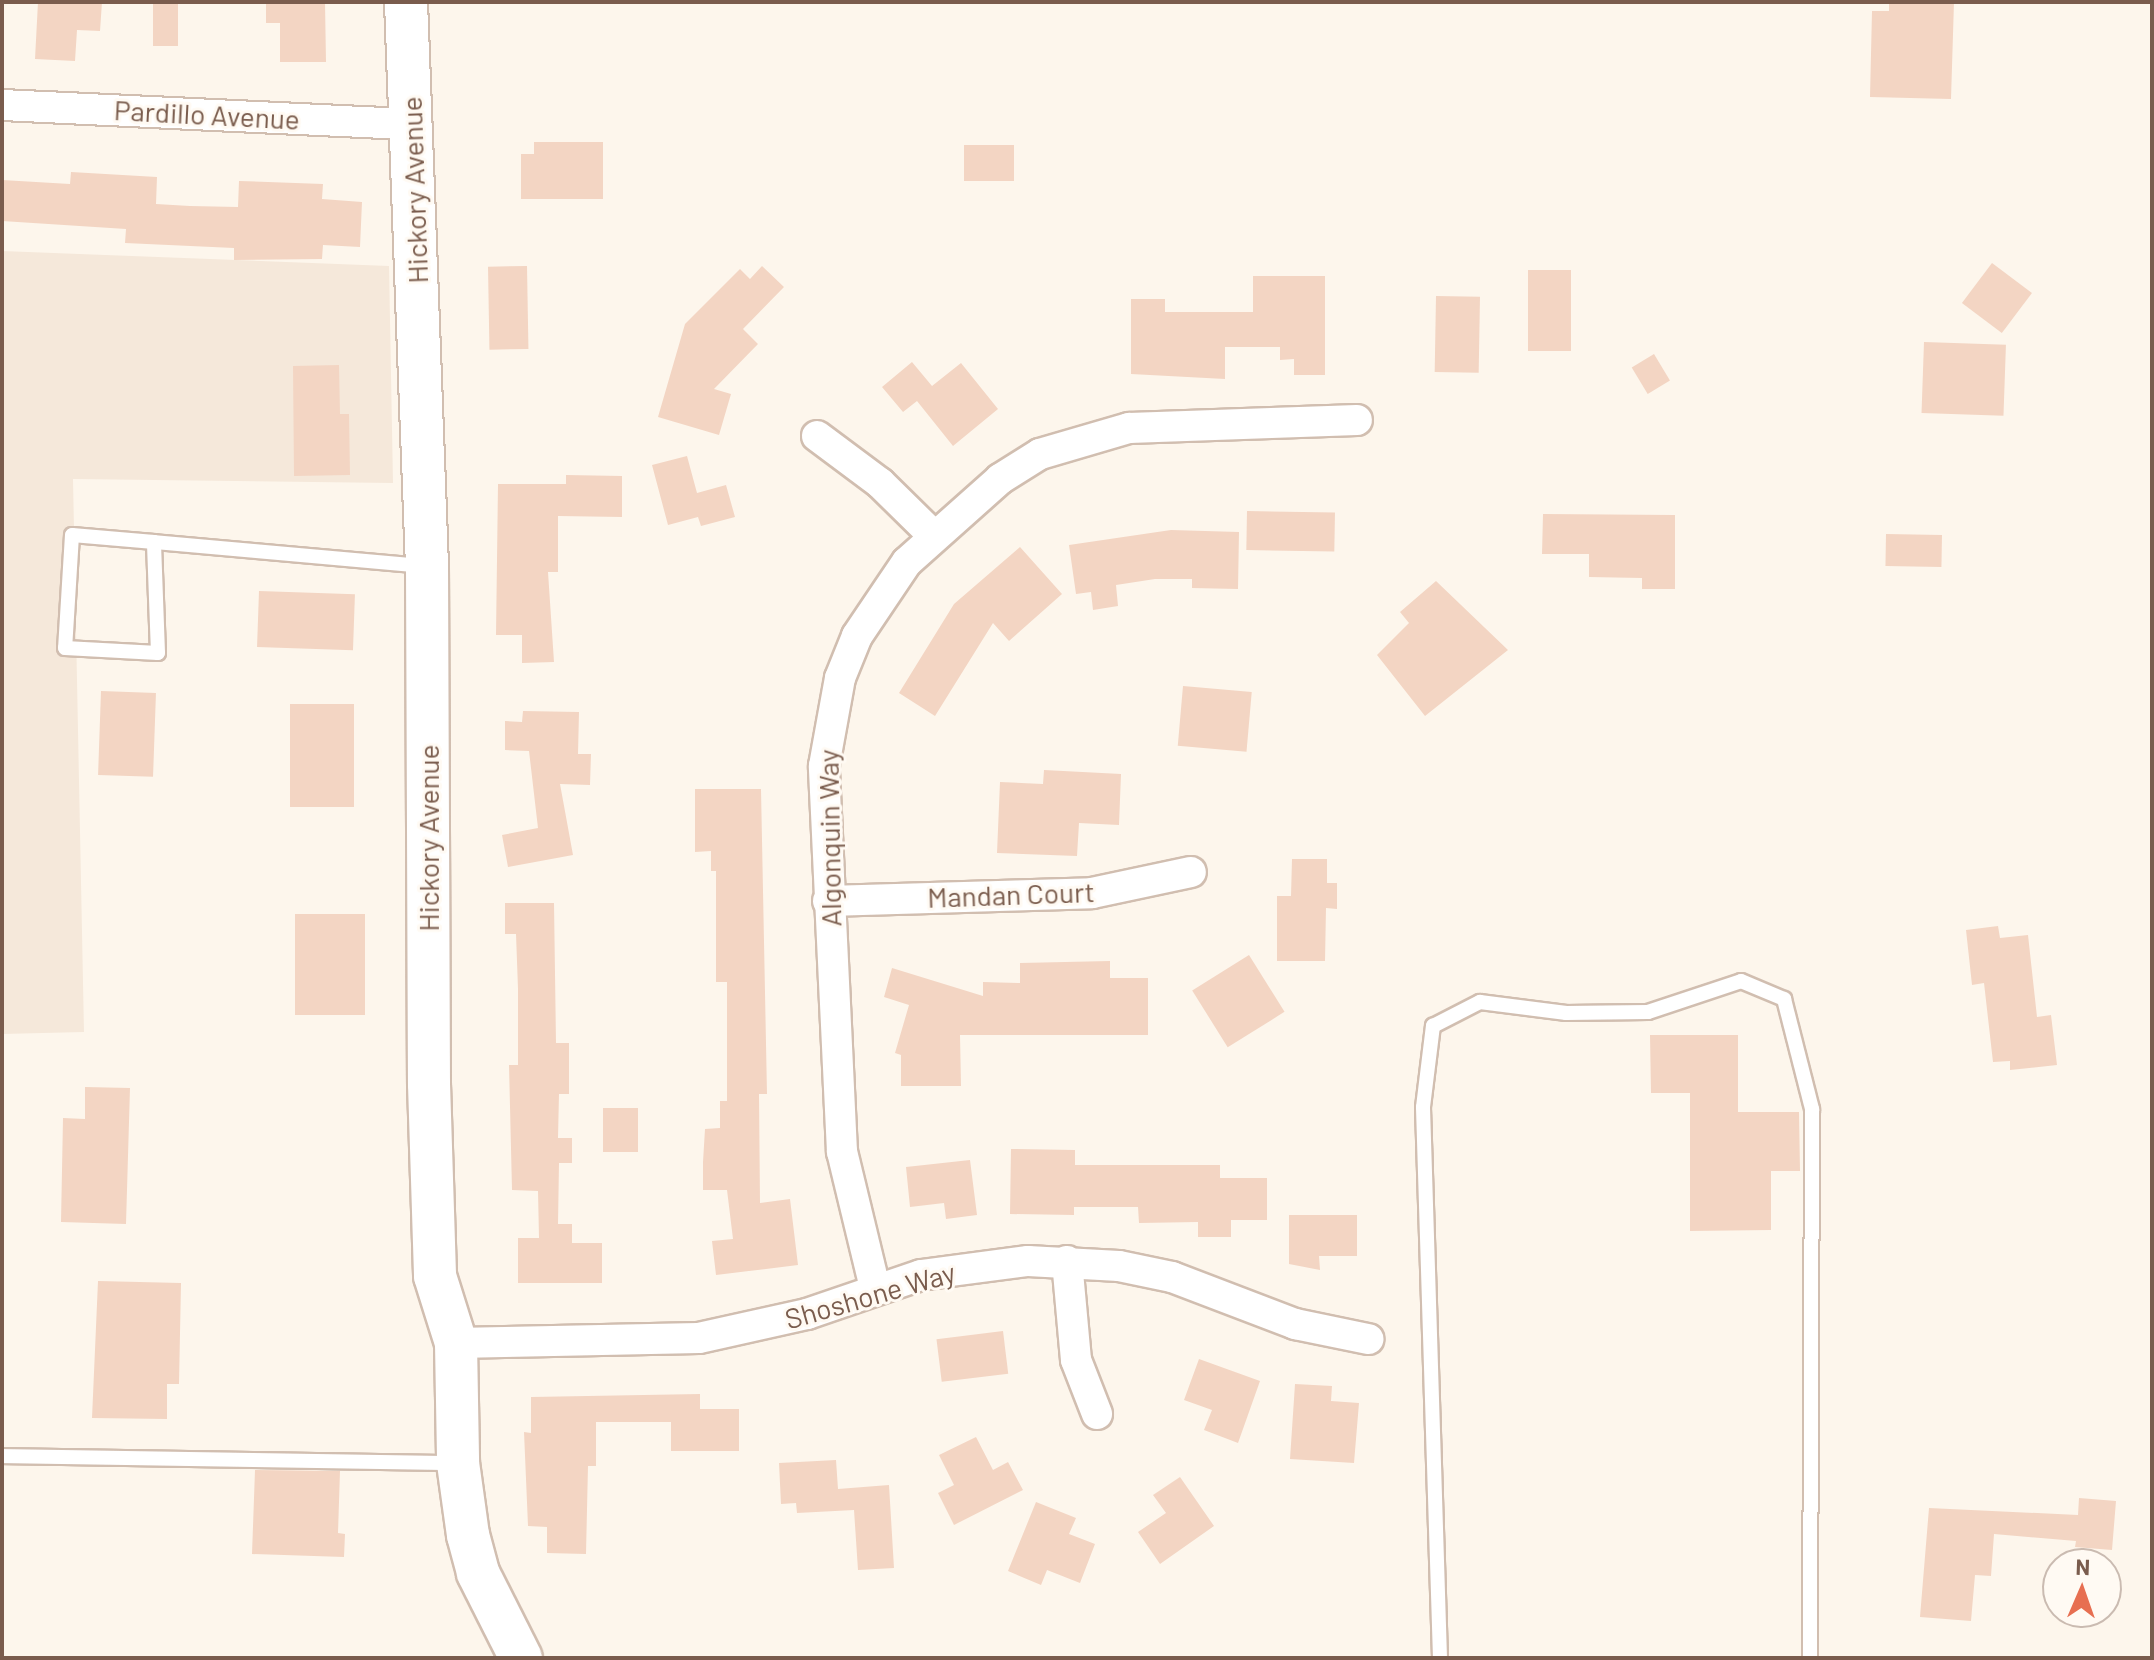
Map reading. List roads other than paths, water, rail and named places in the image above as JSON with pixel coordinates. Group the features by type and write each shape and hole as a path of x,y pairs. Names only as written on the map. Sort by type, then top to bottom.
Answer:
{"street":[{"name":"Hickory Avenue","path":"406,2 427,567 435,1276 456,1343 460,1501 478,1573 521,1658"},
{"name":"Pardillo Avenue","path":"2,105 411,124"},
{"name":"Algonquin Way","path":"875,1288 842,1152 824,766 840,678 879,597 934,536 1019,466 1084,437 1129,428 1357,420"},
{"path":"817,436 880,483 934,536"},
{"name":"Mandan Court","path":"828,901 1092,893 1191,872"},
{"path":"1067,1261 1076,1360 1097,1414"},
{"name":"Shoshone Way","path":"456,1343 699,1338 807,1314 875,1288 974,1265 1067,1261 1172,1277 1295,1324 1368,1339"}],"lane":[{"path":"154,542 158,653 65,648 72,535 154,542 427,567"},
{"path":"1440,1658 1423,1107 1433,1026 1480,1002 1566,1013 1648,1012 1741,981 1784,999 1812,1109 1810,1656"},
{"path":"2,1456 458,1463"}]}
